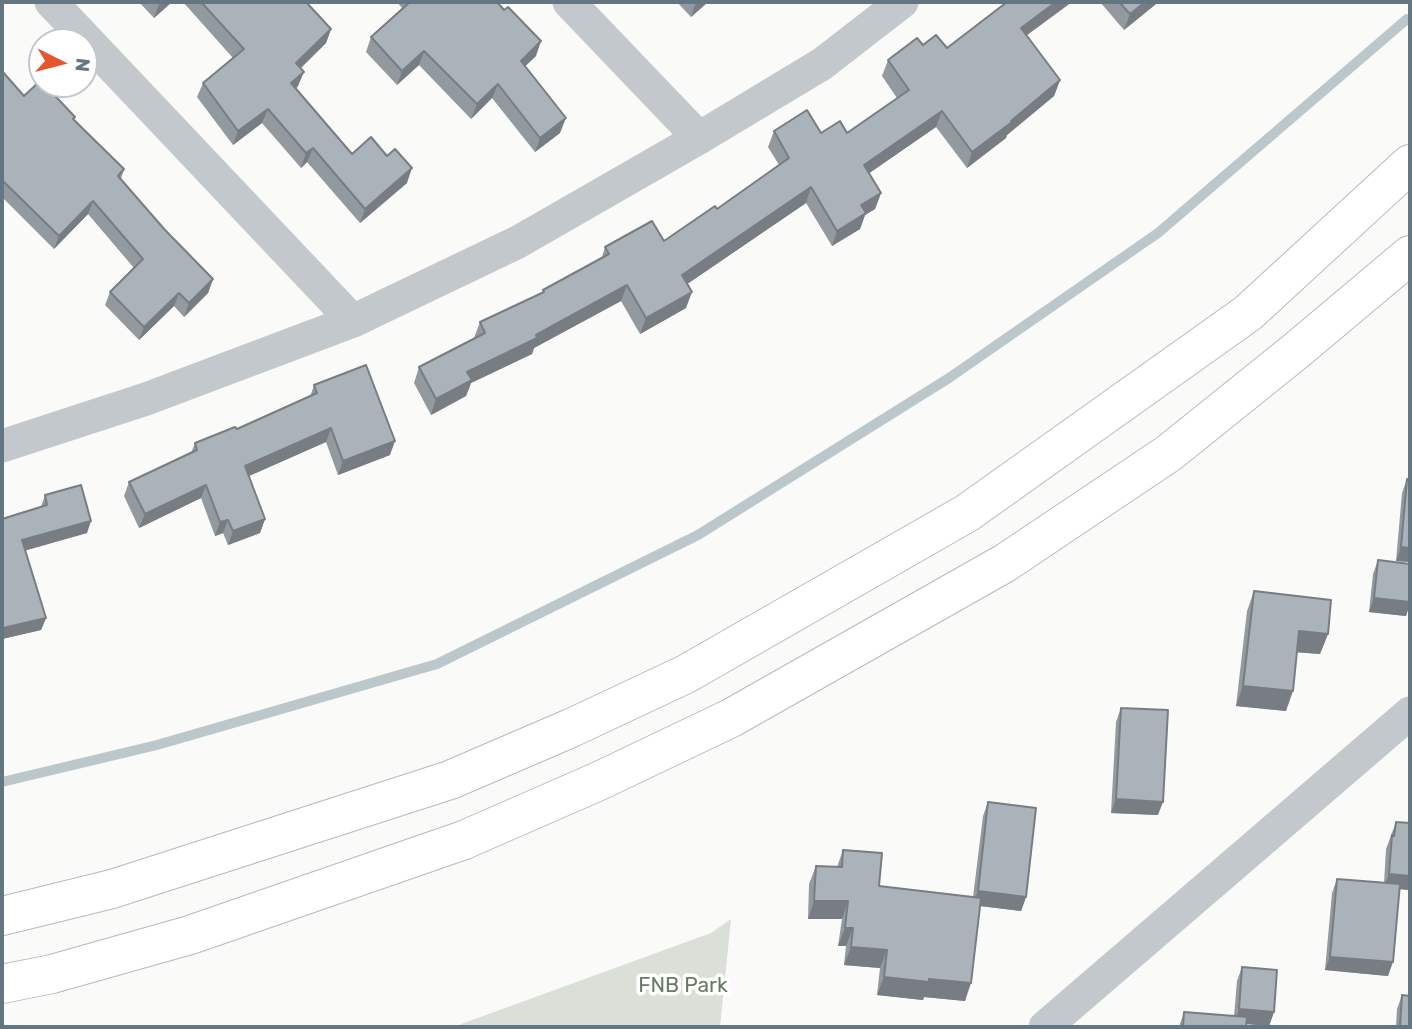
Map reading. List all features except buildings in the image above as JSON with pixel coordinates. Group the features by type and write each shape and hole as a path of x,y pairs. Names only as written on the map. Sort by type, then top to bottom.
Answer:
{"main road":[{"path":"2,916 112,889 450,780 571,728 686,674 967,513 1248,313 1410,164"},
{"path":"2,984 52,974 190,934 464,840 599,781 732,718 1005,563 1169,453 1297,351 1410,255"}],"street":[{"path":"51,2 353,321"},
{"path":"569,2 699,138"},
{"path":"2,446 146,399 353,321 518,242 822,64 902,2"},
{"path":"1045,1027 1410,712"}],"green space":[{"name":"FNB Park","path":"731,919 720,1027 453,1027 711,933"}],"waterway":[{"path":"2,782 157,745 437,664 698,535 949,378 1158,233 1407,19"}]}
